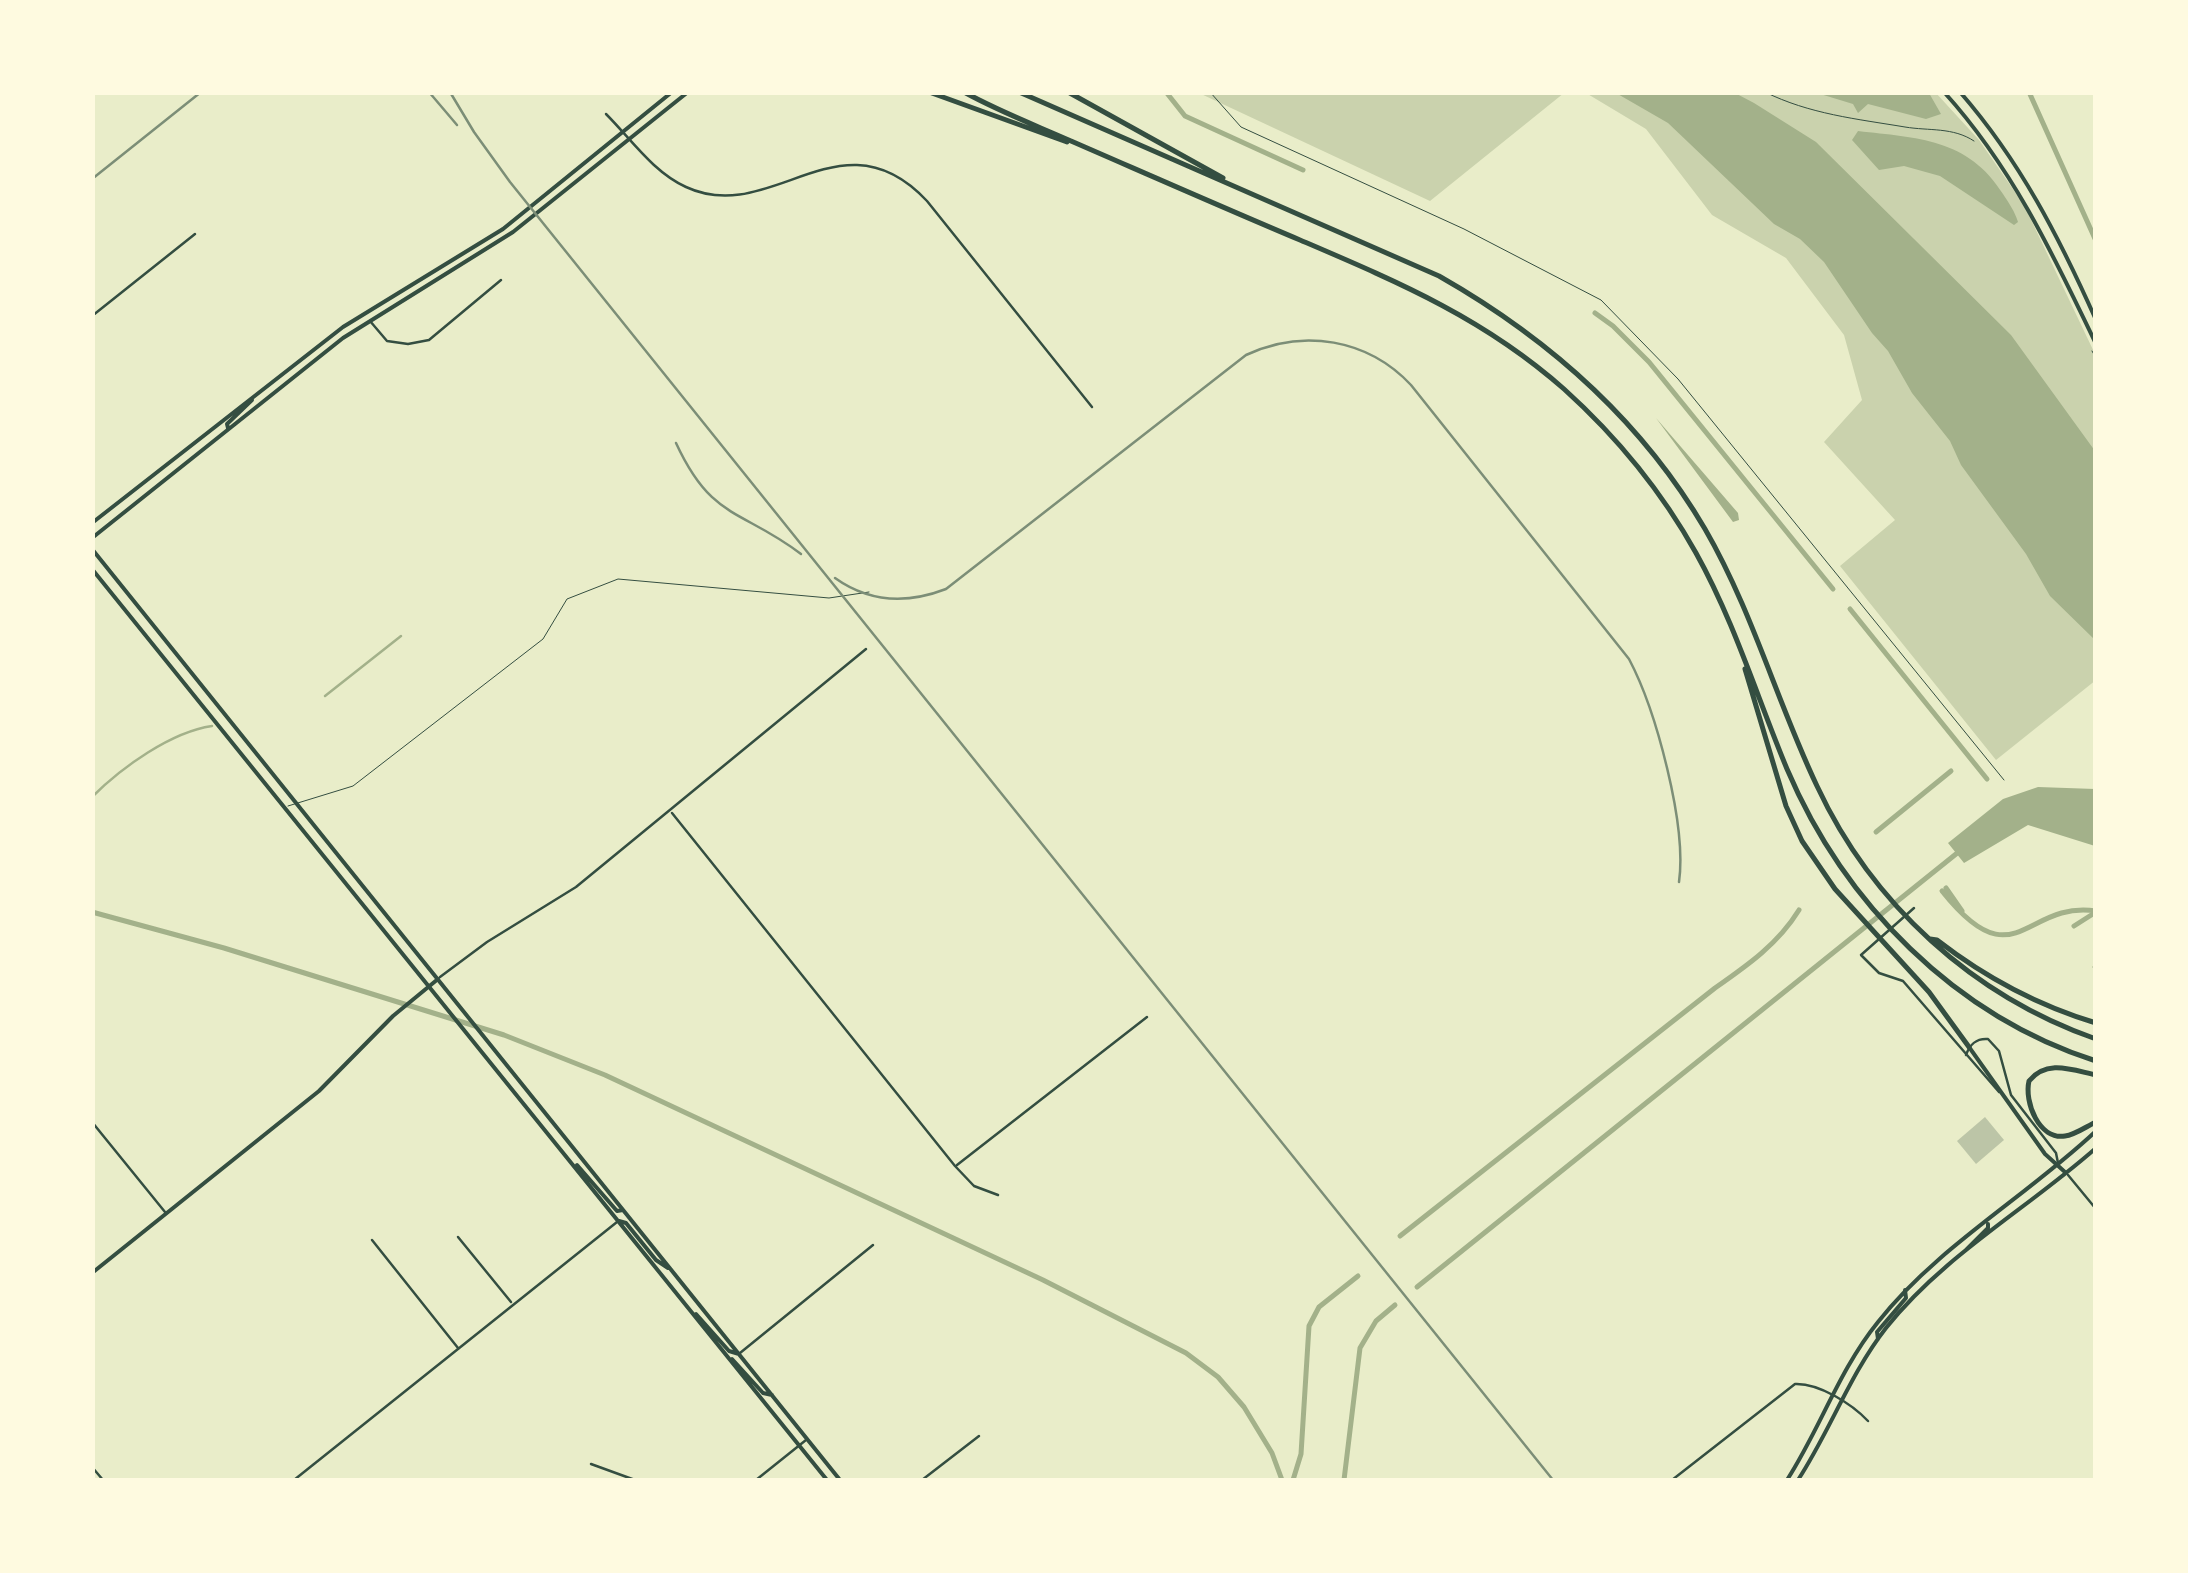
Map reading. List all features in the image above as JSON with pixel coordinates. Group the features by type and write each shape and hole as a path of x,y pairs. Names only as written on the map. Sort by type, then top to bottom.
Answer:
{"highway":[{"path":"929,92 1091,150"},
{"path":"964,92 1406,285 1482,326 1518,352 1588,412 1658,495 1696,552 1810,818 1867,902 1929,966 1979,1004 2050,1044 2096,1061"},
{"path":"1020,92 1403,260 1474,296 1542,344 1598,391 1662,465 1710,540 1737,592 1816,784 1840,832 1882,890 1928,939 1974,976 2019,1005 2096,1039"},
{"path":"1068,92 1256,196"},
{"path":"1738,644 1786,806 1821,871 1929,992 1969,1046"},
{"path":"1928,939 1938,940 1980,972 2016,992 2096,1023"},
{"path":"2096,1075 2046,1068 2029,1081 2026,1096 2042,1126 2054,1134 2066,1136 2096,1122"}],"main road":[{"path":"92,523 343,327 488,239 672,92"},
{"path":"92,538 370,320 526,222 688,92"},
{"path":"1944,92 1999,160 2032,212 2092,344"},
{"path":"1960,92 2009,153 2030,187 2096,320"},
{"path":"230,429 226,424 247,408 255,396"},
{"path":"92,549 840,1480"},
{"path":"92,569 827,1480"},
{"path":"92,1273 319,1091 399,1011 438,979"},
{"path":"1969,1046 2045,1154 2067,1174"},
{"path":"1787,1480 1865,1339 1906,1290 2096,1131"},
{"path":"1798,1480 1878,1339 1913,1298 2096,1148"},
{"path":"572,1163 582,1168 617,1211 623,1210"},
{"path":"619,1221 626,1223 656,1260 671,1270"},
{"path":"1964,1254 1988,1228 1987,1223"},
{"path":"1878,1339 1877,1332 1906,1298 1906,1290"},
{"path":"690,1311 702,1317 729,1351 738,1354"},
{"path":"727,1356 739,1364 763,1393 772,1395"}],"street":[{"path":"606,114 674,180 706,194 744,195 814,170 846,164 876,169 906,182 926,200 1092,407"},
{"path":"92,316 195,234"},
{"path":"370,320 387,341 408,344 429,340 501,280"},
{"path":"438,979 486,942 567,894 866,649"},
{"path":"671,812 956,1166 974,1186 998,1194"},
{"path":"1914,908 1861,955 1879,973 1903,981 2003,1097"},
{"path":"956,1166 1148,1017"},
{"path":"1966,1056 1969,1046 1983,1038 1996,1044 2011,1095 2056,1154 2058,1163"},
{"path":"92,1122 166,1214"},
{"path":"2067,1174 2096,1209"},
{"path":"294,1480 619,1221"},
{"path":"458,1237 513,1304"},
{"path":"372,1240 458,1348"},
{"path":"738,1354 873,1245"},
{"path":"1672,1480 1795,1384 1808,1385 1832,1396 1855,1408 1868,1422"},
{"path":"922,1480 978,1436"},
{"path":"756,1480 807,1440"},
{"path":"590,1464 635,1480"},
{"path":"92,1467 103,1480"}],"lane":[{"path":"1210,92 1241,127 1464,228 1601,300 1678,380 2004,780"},
{"path":"286,807 353,786 543,639 567,599 618,579 829,598 869,592"}],"path":[{"path":"1765,92 1805,109 1956,132 1975,142"},
{"path":"2092,344 2096,358"}],"shaded area":[{"path":"1199,93 1564,93 1430,201"},
{"path":"1586,93 1936,93 1979,140 2024,205 2095,354 2096,680 1996,760 1840,566 1895,520 1824,442 1862,400 1844,335 1786,258 1712,215 1646,129"},
{"path":"1616,93 1735,93 1754,103 1816,142 2011,335 2095,451 2095,640 2050,596 2026,554 1961,465 1950,441 1912,393 1888,351 1824,262 1800,239 1774,224 1668,123"},
{"path":"1817,93 1929,93 1941,114 1926,119 1868,104 1858,113 1853,104"},
{"path":"1858,131 1921,139 1957,151 1989,176 2018,222 2014,225 1940,176 1904,166 1879,170 1852,140"},
{"path":"1656,418 1738,513 1739,520 1733,522"},
{"path":"2038,787 2095,789 2095,846 2028,825 1964,863 1948,843 2003,799"}],"building":[{"path":"1985,1117 2004,1140 1976,1164 1957,1141"}],"waterway":[{"path":"1166,92 1185,116 1303,170"},
{"path":"2029,92 2096,241"},
{"path":"1595,313 1649,362 1833,589"},
{"path":"1850,609 1987,779"},
{"path":"325,696 401,636"},
{"path":"92,797 148,753 180,735 212,726"},
{"path":"1876,832 1951,771"},
{"path":"1417,1287 1961,850"},
{"path":"1946,888 1962,911"},
{"path":"1942,891 1967,918 1987,931 2004,935 2052,916 2096,911"},
{"path":"1400,1236 1751,962 1772,944 1799,910"},
{"path":"92,912 224,948 504,1035 605,1075 1043,1280 1186,1353 1218,1377 1244,1407 1272,1453 1282,1480"},
{"path":"2074,926 2096,912"},
{"path":"1293,1480 1301,1454 1309,1326 1319,1307 1358,1276"},
{"path":"1344,1480 1360,1348 1376,1321 1395,1305"}],"railway":[{"path":"92,179 201,92"},
{"path":"429,92 457,125"},
{"path":"450,92 510,182 1553,1480"},
{"path":"835,578 862,592 889,598 917,597 946,589 1246,355 1312,340 1355,348 1394,369 1411,385 1629,659 1649,707 1667,768 1678,830 1679,882"},
{"path":"676,443 702,487 716,501 801,554"}]}
